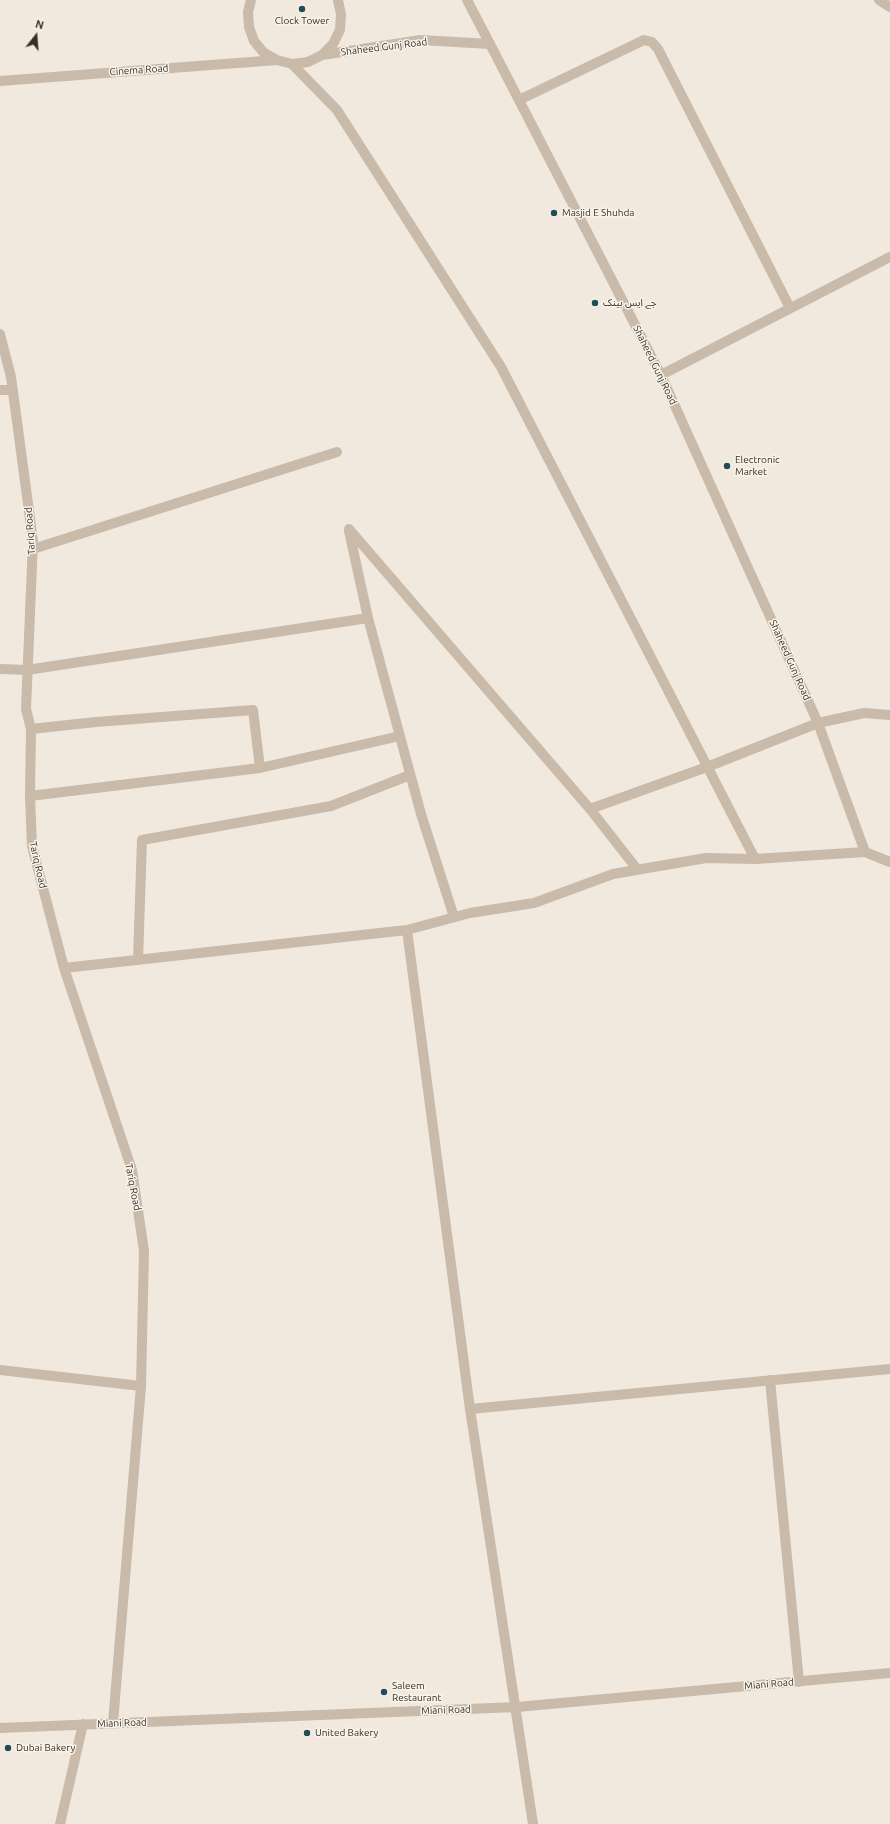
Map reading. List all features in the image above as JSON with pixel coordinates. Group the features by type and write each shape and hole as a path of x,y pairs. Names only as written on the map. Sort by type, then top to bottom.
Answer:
{"street":[{"path":"251,0 248,12 248,27 254,41 264,53 277,60 292,64 308,62 322,55 333,44 340,30 341,14 338,0"},
{"path":"467,0 490,44"},
{"path":"878,0 890,7"},
{"name":"Shaheed Gunj Road","path":"322,55 421,40 490,44 661,375 818,722 865,852"},
{"path":"519,100 644,40 652,42 658,49 790,308"},
{"name":"Cinema Road","path":"0,81 277,60"},
{"path":"292,64 337,110 501,367 755,859"},
{"path":"661,375 890,257"},
{"name":"Tariq Road","path":"0,334 13,390 33,541 26,709 32,729 30,796 32,846 64,968 132,1170 144,1251 141,1386 113,1723"},
{"path":"0,390 13,390"},
{"path":"32,549 336,452"},
{"path":"454,917 410,775 368,618 349,529 590,809 637,869"},
{"path":"0,669 27,670 368,618"},
{"path":"32,729 96,722 253,710 260,768"},
{"path":"590,809 707,767 818,722 864,713 890,715"},
{"path":"30,796 260,768 400,736"},
{"path":"138,960 142,840 331,806 410,775"},
{"path":"64,968 407,930 470,913 534,903 613,874 706,858 755,859 865,852 890,862"},
{"path":"407,930 470,1409 517,1708 533,1824"},
{"path":"470,1409 890,1369"},
{"path":"0,1370 141,1386"},
{"path":"770,1380 799,1682"},
{"name":"Miani Road","path":"0,1728 517,1708 890,1673"},
{"path":"60,1824 83,1724"}],"place":[{"name":"Clock Tower","path":"302,9"},
{"name":"Masjid E Shuhda","path":"554,213"},
{"name":"جے ایس بینک","path":"595,303"},
{"name":"Electronic Market","path":"727,466"},
{"name":"Saleem Restaurant","path":"384,1692"},
{"name":"United Bakery","path":"307,1733"},
{"name":"Dubai Bakery","path":"8,1748"}]}
